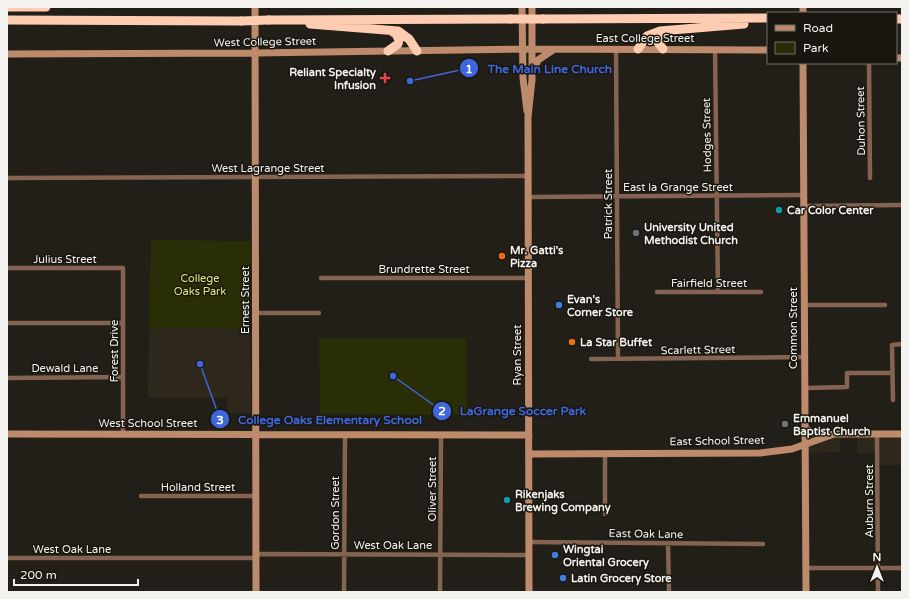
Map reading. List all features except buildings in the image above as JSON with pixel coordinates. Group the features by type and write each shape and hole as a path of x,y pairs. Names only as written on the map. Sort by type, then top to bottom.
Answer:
{"highway":[{"path":"7,7 46,7"},
{"path":"7,20 241,21 767,18"},
{"path":"279,20 353,29 390,30 410,38 417,50"},
{"path":"638,49 647,36 660,31 767,22"},
{"path":"388,51 398,44 399,40 396,34 390,30"},
{"path":"660,31 657,41 663,49"}],"street":[{"name":"Ernest Street","path":"255,7 256,592"},
{"name":"Ryan Street","path":"522,7 524,93 528,117"},
{"name":"Ryan Street","path":"529,592 528,117 532,80 532,7"},
{"name":"West College Street","path":"7,54 255,53 523,49"},
{"name":"East College Street","path":"523,49 767,50"},
{"path":"532,80 538,60 541,56 556,49"},
{"name":"Patrick Street","path":"616,49 618,359"},
{"name":"Hodges Street","path":"714,49 718,292"},
{"name":"Common Street","path":"803,64 806,592"},
{"name":"Duhon Street","path":"869,64 870,178"},
{"name":"West Lagrange Street","path":"7,178 528,176"},
{"name":"East la Grange Street","path":"528,197 804,195"},
{"path":"804,206 902,205"},
{"name":"Julius Street","path":"7,268 123,268"},
{"name":"Forest Drive","path":"123,268 123,434"},
{"name":"Brundrette Street","path":"321,278 528,278"},
{"name":"Fairfield Street","path":"657,292 761,292"},
{"path":"804,305 885,305"},
{"path":"256,313 319,313"},
{"path":"7,323 123,323"},
{"path":"893,400 892,345 902,344"},
{"name":"Scarlett Street","path":"591,359 804,357"},
{"path":"805,388 847,387 847,373 892,373"},
{"name":"Dewald Lane","path":"7,378 123,378"},
{"path":"806,429 812,432 834,434"},
{"name":"West School Street","path":"7,434 529,435"},
{"name":"Gordon Street","path":"344,592 345,434"},
{"name":"East School Street","path":"529,454 760,452 792,449 805,446 834,434 902,434"},
{"name":"Auburn Street","path":"877,434 878,592"},
{"name":"Oliver Street","path":"440,592 441,435"},
{"path":"760,452 799,454 805,456"},
{"path":"605,453 605,514"},
{"name":"Holland Street","path":"140,496 256,496"},
{"name":"East Oak Lane","path":"529,542 763,544"},
{"path":"668,543 669,592"},
{"name":"West Oak Lane","path":"7,558 344,554 529,555"},
{"path":"806,568 902,568"}],"shaded area":[{"path":"149,328 250,329 251,413 228,413 227,398 148,398"},
{"path":"808,437 840,437 840,452 808,453"},
{"path":"857,437 902,437 902,465 875,465 875,453 857,453"}],"green space":[{"name":"College Oaks Park","path":"151,240 251,241 250,329 149,328"},
{"path":"319,338 466,338 467,415 320,414"}],"place":[{"name":"Reliant Specialty Infusion","path":"385,78"},
{"name":"The Main Line Church","path":"410,81"},
{"name":"Car Color Center","path":"779,210"},
{"name":"University United Methodist Church","path":"636,233"},
{"name":"Mr. Gatti's Pizza","path":"502,256"},
{"name":"Evan's Corner Store","path":"559,305"},
{"name":"La Star Buffet","path":"572,342"},
{"name":"College Oaks Elementary School","path":"200,364"},
{"name":"LaGrange Soccer Park","path":"393,376"},
{"name":"Emmanuel Baptist Church","path":"785,424"},
{"name":"Rikenjaks Brewing Company","path":"507,500"},
{"name":"Wingtai Oriental Grocery","path":"555,555"},
{"name":"Latin Grocery Store","path":"563,578"}]}
